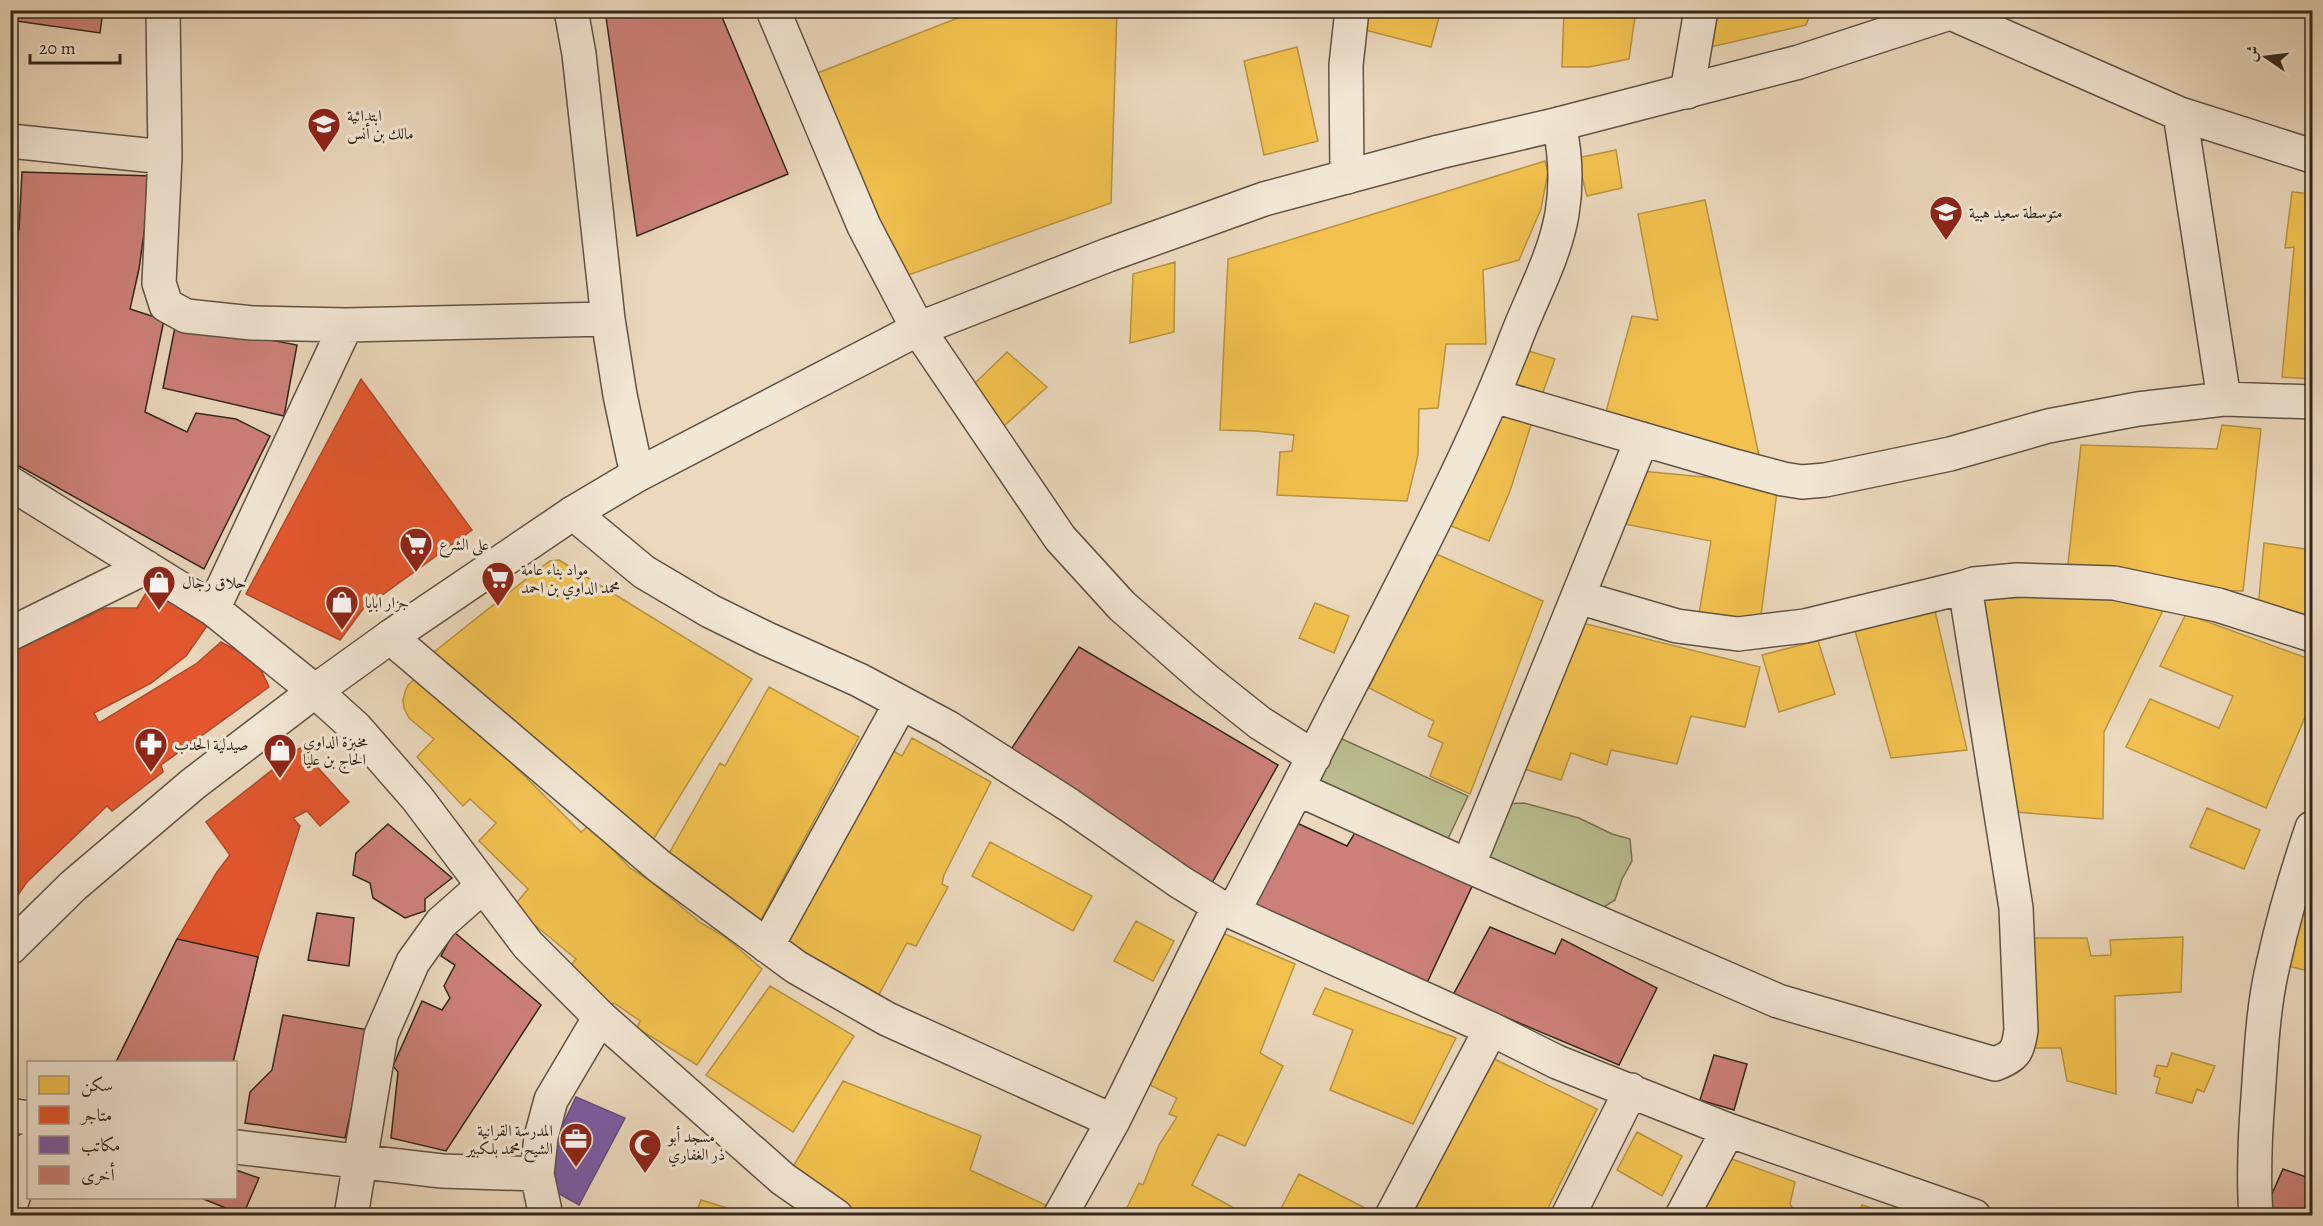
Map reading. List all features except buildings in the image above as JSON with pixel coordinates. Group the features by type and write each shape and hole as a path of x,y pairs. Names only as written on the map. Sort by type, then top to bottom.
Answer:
{"street":[{"path":"163,10 165,157 159,283 166,305 186,316 252,323 346,325 608,319"},
{"path":"571,10 579,54 608,319 620,395 637,475"},
{"path":"773,10 864,226 918,329 1060,538 1122,606 1206,680 1260,723 1314,757"},
{"path":"1347,177 1346,65 1352,10"},
{"path":"1687,92 1701,10"},
{"path":"11,947 73,886 193,784 390,637 573,513 637,475 918,329 1108,255 1253,203 1439,152 1687,92 1799,62 1951,12 2180,114 2313,156"},
{"path":"2180,114 2224,399"},
{"path":"1060,1215 1226,909 1298,789 1422,547 1494,396 1525,315 1549,264 1562,215 1567,175 1559,124"},
{"path":"10,141 165,157"},
{"path":"213,609 346,325"},
{"path":"1494,396 1568,419 1783,479 1802,482 1825,480 1950,454 2048,426 2138,409 2224,399 2313,402"},
{"path":"1468,866 1642,439"},
{"path":"10,483 213,609 315,692 356,729 417,798 528,945 600,1017 783,1179 836,1215"},
{"path":"573,513 653,578 738,625 859,680 957,733 1069,805 1180,882 1226,909 1491,1029 1557,1062 1728,1130 1957,1213"},
{"path":"10,634 146,567"},
{"path":"1578,597 1677,626 1738,634 1805,626 1974,584 2017,580 2114,583 2218,605 2313,635"},
{"path":"1298,789 1468,866 1778,1000 1995,1064 2011,1057 2019,1046 2021,1030 2016,908 1965,588"},
{"path":"390,637 659,866 796,967 887,1019 1113,1121"},
{"path":"767,946 901,703"},
{"path":"2256,1215 2253,1185 2256,1124 2272,966 2303,854 2313,828"},
{"path":"351,1215 358,1162 381,1035 413,962 441,923 483,886"},
{"path":"546,1215 537,1174 542,1137 551,1101 600,1017"},
{"path":"1392,1215 1491,1029"},
{"path":"1568,1215 1631,1090"},
{"path":"10,1115 27,1118"},
{"path":"1682,1215 1728,1130"},
{"path":"237,1146 442,1171 537,1174"},
{"path":"10,1207 27,1153"}],"green space":[{"path":"1331,734 1468,796 1445,845 1309,782"},
{"path":"1524,803 1579,818 1612,834 1630,839 1632,861 1622,879 1615,900 1598,911 1544,886 1534,876 1507,874 1479,855 1497,804"}],"place":[{"name":"ابتدائية مالك بن أنس","path":"324,153"},
{"name":"متوسطة سعيد هبية","path":"1946,241"},
{"name":"على الشرع","path":"416,573"},
{"name":"مواد بناء عامة محمد الداوي بن احمد","path":"498,607"},
{"name":"حلاق رجال","path":"159,611"},
{"name":"جزار ابايا","path":"342,631"},
{"name":"صيدلية الحدب","path":"151,773"},
{"name":"مخبزة الداوي الحاج بن عليا","path":"280,779"},
{"name":"المدرسة القرانية الشيح محمد بلكبير","path":"576,1168"},
{"name":"مسجد أبو ذر الغفاري","path":"645,1174"}]}
